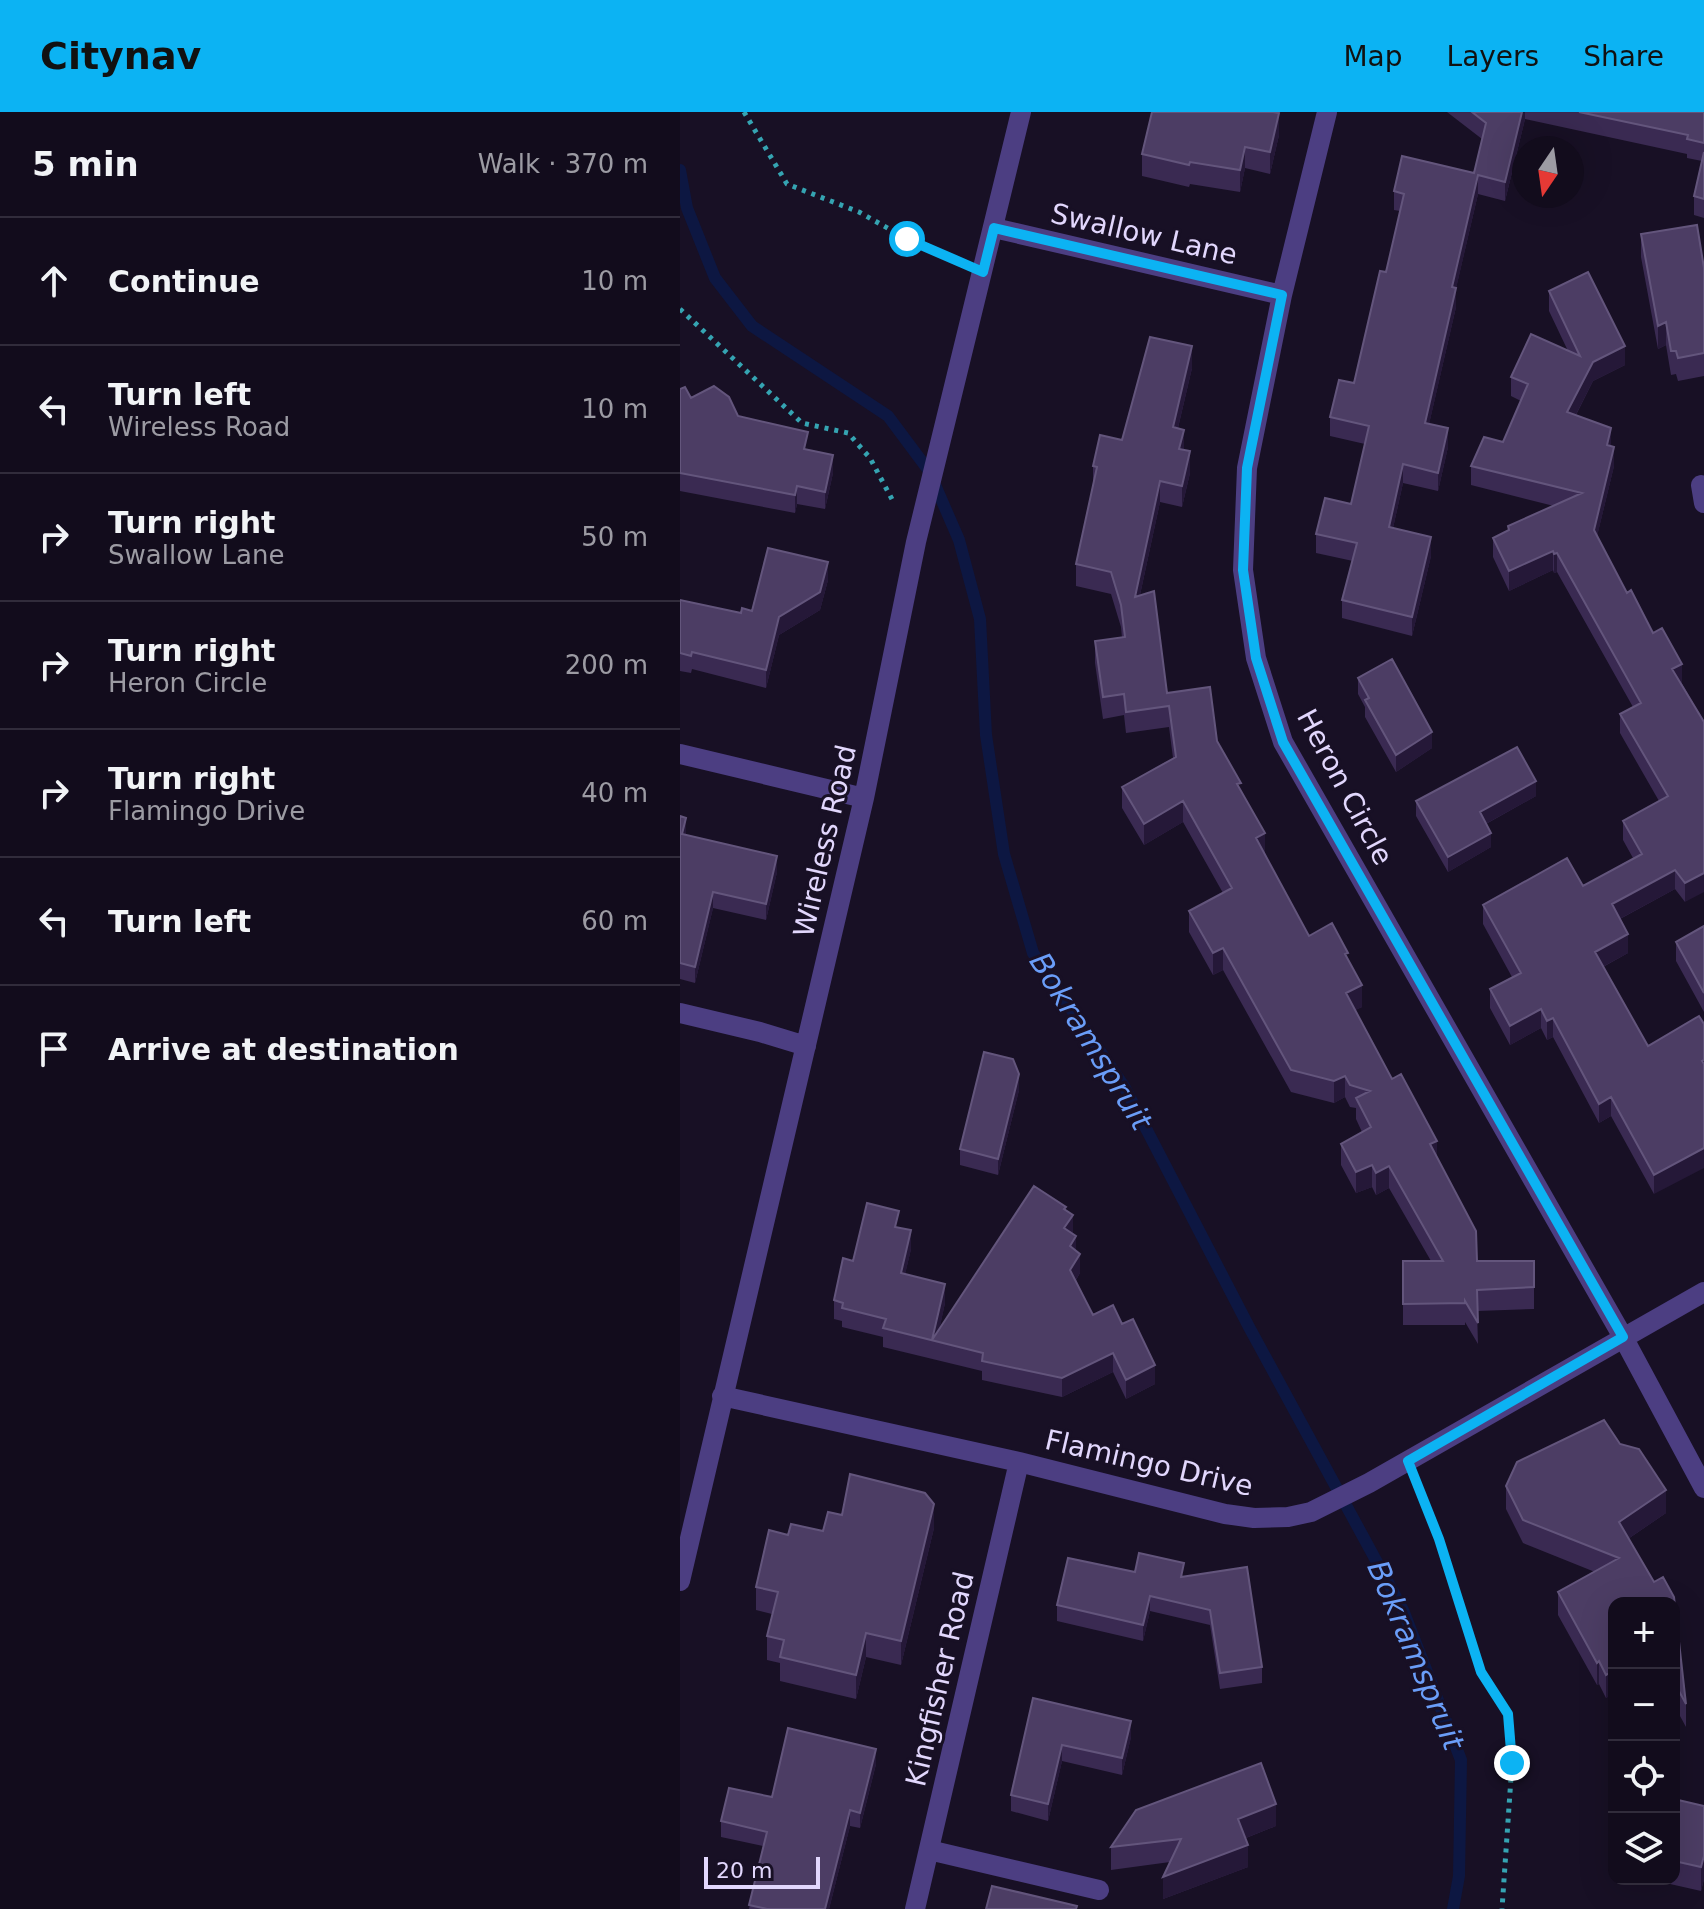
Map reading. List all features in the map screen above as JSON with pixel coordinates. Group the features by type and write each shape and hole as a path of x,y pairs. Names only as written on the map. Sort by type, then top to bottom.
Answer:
{"street":[{"name":"Wireless Road","path":"680,1581 864,798 916,545 1021,112"},
{"name":"Heron Circle","path":"1327,112 1282,295 1247,468 1243,570 1256,658 1283,742 1623,1337 1704,1488"},
{"name":"Swallow Lane","path":"994,228 1282,295"},
{"path":"680,754 864,798"},
{"path":"680,1013 806,1046"},
{"name":"Flamingo Drive","path":"722,1396 1019,1462 1225,1514 1265,1517 1311,1512 1369,1483 1704,1292"},
{"name":"Kingfisher Road","path":"915,1909 1019,1462"},
{"path":"929,1850 1099,1890"}],"path":[{"path":"744,112 787,184 859,212 907,239 983,272"},
{"path":"680,309 802,423 848,433 870,458 916,545"},
{"path":"1408,1461 1439,1539 1481,1672 1508,1714 1512,1763 1502,1909"}],"building":[{"path":"1152,112 1279,113 1270,152 1245,147 1240,170 1190,162 1189,165 1142,154"},
{"path":"1472,112 1522,112 1516,136 1512,136 1512,153 1505,182 1478,175 1425,423 1448,428 1438,473 1403,464 1389,527 1431,537 1412,617 1342,600 1357,543 1316,534 1325,498 1351,504 1369,426 1330,417 1339,380 1354,383 1380,271 1386,272 1404,194 1394,191 1402,156 1474,173 1486,123"},
{"path":"1579,112 1704,112 1704,143 1687,139 1688,135"},
{"path":"1704,152 1704,199 1694,196"},
{"path":"1697,225 1704,268 1704,353 1678,358 1676,351 1671,351 1666,322 1658,326 1641,234"},
{"path":"1588,272 1625,346 1593,362 1567,412 1611,428 1607,445 1614,447 1594,530 1627,593 1631,590 1653,633 1662,628 1682,664 1672,669 1704,722 1704,873 1685,883 1675,870 1612,904 1628,934 1595,952 1648,1046 1699,1016 1704,1024 1704,1148 1654,1175 1611,1097 1599,1104 1553,1018 1547,1021 1541,1009 1510,1026 1490,989 1521,973 1483,905 1567,858 1583,886 1642,854 1623,821 1668,796 1620,714 1641,703 1557,553 1553,551 1509,571 1493,538 1509,530 1508,526 1582,493 1471,466 1484,437 1503,442 1528,384 1511,377 1531,334 1580,356 1549,291"},
{"path":"1150,337 1192,346 1173,427 1184,430 1179,449 1190,451 1182,486 1160,481 1135,597 1154,591 1167,693 1210,687 1217,741 1265,833 1256,838 1309,936 1332,923 1348,953 1345,954 1362,985 1346,993 1392,1079 1401,1074 1437,1141 1430,1144 1476,1231 1477,1261 1534,1261 1534,1287 1477,1290 1478,1323 1465,1301 1403,1304 1403,1261 1443,1261 1389,1166 1376,1173 1372,1165 1356,1172 1341,1144 1371,1127 1356,1098 1370,1091 1350,1085 1345,1076 1334,1081 1291,1070 1223,948 1213,953 1189,911 1232,888 1183,801 1144,824 1122,787 1176,757 1169,706 1126,712 1124,694 1103,697 1095,641 1125,637 1121,605 1111,572 1076,564 1097,467 1093,466 1100,435 1122,440"},
{"path":"714,386 729,397 738,416 808,432 804,449 833,455 825,492 797,486 795,495 680,473 680,389 685,387 691,398"},
{"path":"768,548 828,562 820,592 779,617 766,670 692,652 691,656 680,653 680,600 741,613 742,608 752,611"},
{"path":"1392,659 1432,732 1396,755 1365,700 1369,698 1358,678"},
{"path":"1517,747 1536,781 1480,812 1491,833 1448,857 1416,801"},
{"path":"680,816 686,818 682,834 777,856 766,904 713,892 695,967 680,963"},
{"path":"1704,926 1704,993 1676,942"},
{"path":"984,1052 1013,1059 1019,1074 998,1159 960,1149"},
{"path":"1034,1186 1073,1215 1064,1228 1076,1236 1070,1246 1080,1254 1070,1270 1093,1315 1113,1305 1122,1324 1133,1319 1155,1365 1126,1380 1113,1353 1062,1378 982,1361 983,1353 883,1328 886,1319 842,1308 843,1303 834,1300 843,1258 853,1261 867,1203 899,1211 895,1227 911,1230 901,1273 945,1284 932,1340"},
{"path":"1604,1420 1620,1444 1639,1449 1666,1490 1619,1522 1654,1582 1663,1577 1674,1597 1608,1597 1606,1675 1558,1592 1619,1558 1523,1520 1506,1486 1517,1462"},
{"path":"850,1474 925,1493 934,1504 901,1641 866,1633 856,1675 780,1657 784,1640 767,1636 778,1592 756,1587 769,1530 788,1535 791,1524 823,1531 828,1512 842,1515"},
{"path":"1139,1553 1184,1563 1181,1577 1247,1567 1262,1667 1220,1673 1210,1610 1150,1596 1143,1625 1057,1605 1068,1558 1135,1572"},
{"path":"1680,1650 1686,1704 1680,1693"},
{"path":"1033,1698 1131,1721 1122,1758 1062,1745 1048,1804 1011,1795"},
{"path":"788,1728 876,1749 860,1813 850,1810 825,1909 767,1909 749,1905 767,1832 721,1821 729,1788 772,1797"},
{"path":"1261,1763 1276,1804 1238,1819 1248,1845 1163,1877 1181,1839 1111,1847 1136,1810"},
{"path":"1680,1800 1704,1806 1704,1856 1701,1867 1680,1862"},
{"path":"992,1886 1077,1906 1076,1909 986,1909"}],"waterway":[{"name":"Bokramspruit","path":"680,170 687,208 715,278 752,326 888,416 929,471 959,540 980,619 986,735 1004,854 1033,953 1125,1088 1249,1327 1403,1610 1461,1760 1459,1876 1453,1909"}],"route":[{"path":"907,239 983,272 994,228 1282,295 1247,468 1243,570 1256,658 1283,742 1623,1337 1408,1461 1439,1539 1481,1672 1508,1714 1512,1763"}]}
